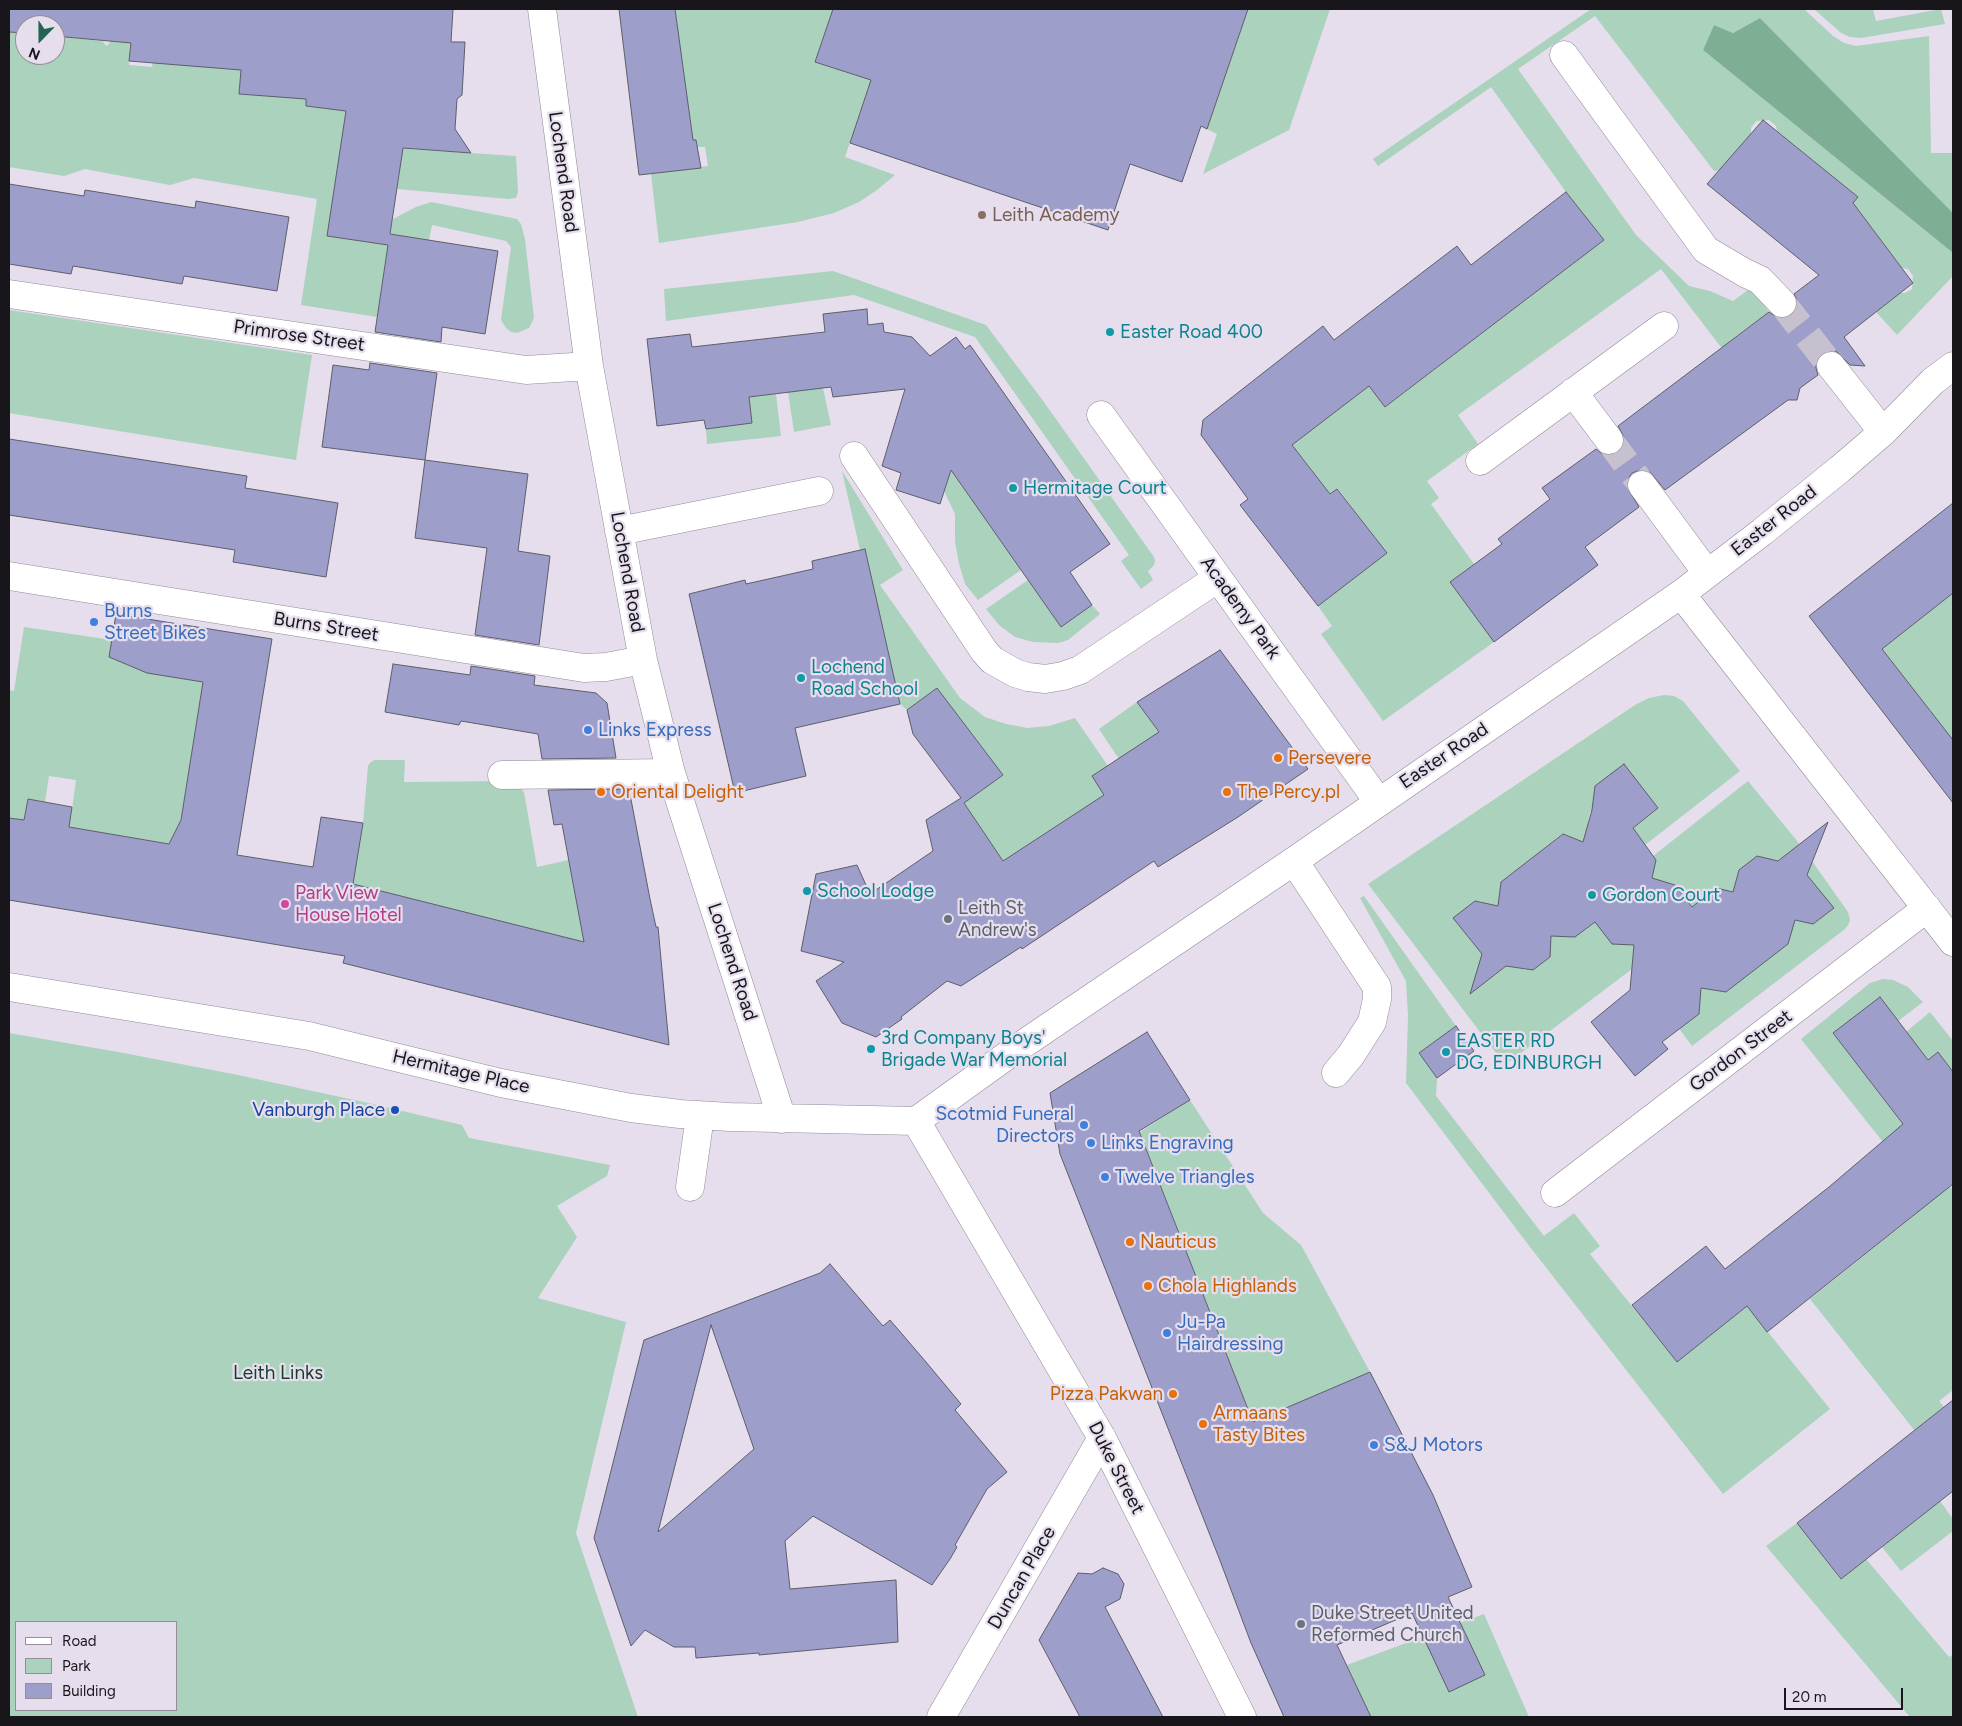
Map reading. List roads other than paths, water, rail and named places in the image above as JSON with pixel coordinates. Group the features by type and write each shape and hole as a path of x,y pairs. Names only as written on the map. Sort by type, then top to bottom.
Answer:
{"street":[{"name":"Lochend Road","path":"542,9 589,366 643,660 671,773 782,1119"},
{"path":"1564,55 1706,250 1760,280 1782,303"},
{"name":"Primrose Street","path":"9,294 526,370 589,366"},
{"path":"1480,461 1664,326"},
{"path":"1831,366 1883,432"},
{"name":"Easter Road","path":"916,1121 1016,1049 1294,861 1378,801 1681,594 1762,532 1883,432 1933,381 1953,366"},
{"path":"1573,392 1609,440"},
{"name":"Academy Park","path":"1101,416 1378,801"},
{"path":"854,456 984,651 992,660 1015,673 1045,679 1063,676 1080,670 1218,578"},
{"path":"1642,485 1707,573"},
{"path":"619,531 819,491"},
{"name":"Burns Street","path":"9,576 576,667 606,667 643,660"},
{"path":"1681,594 1953,942"},
{"path":"502,775 671,773"},
{"path":"1294,861 1377,987 1377,1005 1372,1022 1351,1055 1336,1073"},
{"name":"Gordon Street","path":"1555,1193 1927,908"},
{"name":"Hermitage Place","path":"9,988 275,1030 337,1042 509,1085 631,1108 700,1116 916,1121"},
{"path":"690,1187 700,1116"},
{"name":"Duke Street","path":"916,1121 1102,1438 1242,1717"},
{"name":"Duncan Place","path":"951,1712 1102,1438"}],"tunnel":[{"path":"1782,303 1831,366"},
{"path":"1609,440 1642,485"}],"place":[{"name":"Leith Academy","path":"982,215"},
{"name":"Easter Road 400","path":"1110,332"},
{"name":"Hermitage Court","path":"1013,488"},
{"name":"Burns Street Bikes","path":"94,622"},
{"name":"Lochend Road School","path":"801,678"},
{"name":"Links Express","path":"588,730"},
{"name":"Persevere","path":"1278,758"},
{"name":"Oriental Delight","path":"601,792"},
{"name":"The Percy.pl","path":"1227,792"},
{"name":"School Lodge","path":"807,891"},
{"name":"Gordon Court","path":"1592,895"},
{"name":"Park View House Hotel","path":"285,904"},
{"name":"Leith St Andrew's","path":"948,919"},
{"name":"3rd Company Boys' Brigade War Memorial","path":"871,1049"},
{"name":"EASTER RD DG, EDINBURGH","path":"1446,1052"},
{"name":"Vanburgh Place","path":"395,1110"},
{"name":"Scotmid Funeral Directors","path":"1084,1125"},
{"name":"Links Engraving","path":"1091,1143"},
{"name":"Twelve Triangles","path":"1105,1177"},
{"name":"Nauticus","path":"1130,1242"},
{"name":"Chola Highlands","path":"1148,1286"},
{"name":"Ju-Pa Hairdressing","path":"1167,1333"},
{"name":"Pizza Pakwan","path":"1173,1394"},
{"name":"Armaans Tasty Bites","path":"1203,1424"},
{"name":"S&J Motors","path":"1374,1445"},
{"name":"Duke Street United Reformed Church","path":"1301,1624"}],"park label":[{"name":"Leith Links","path":"278,1373"}]}
